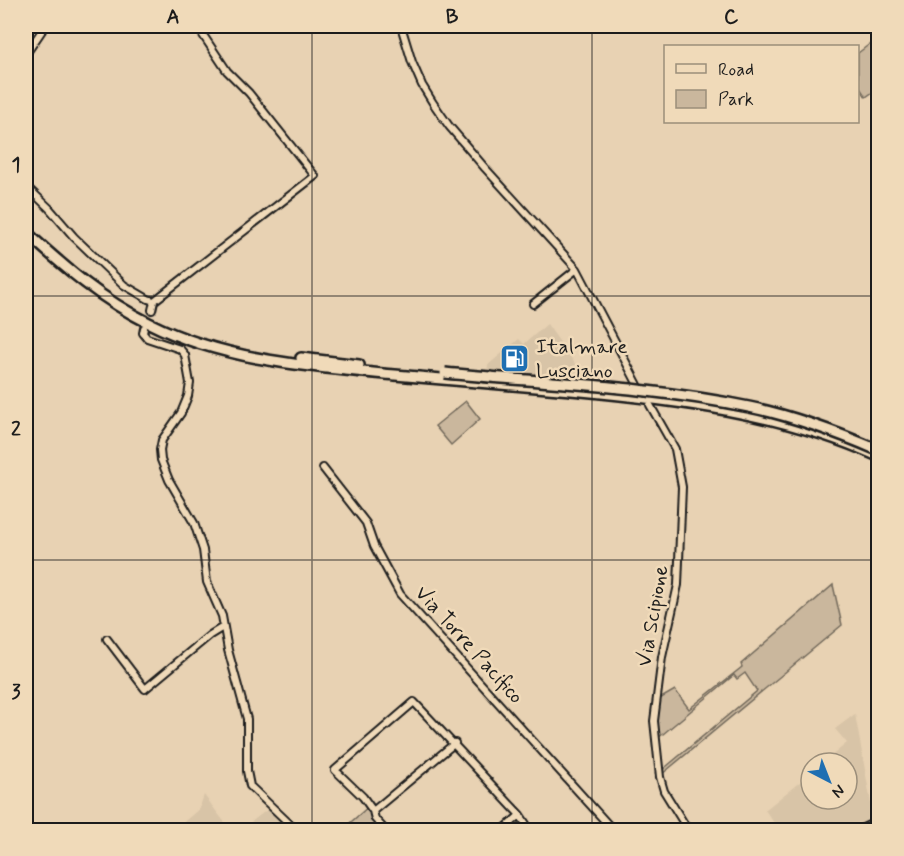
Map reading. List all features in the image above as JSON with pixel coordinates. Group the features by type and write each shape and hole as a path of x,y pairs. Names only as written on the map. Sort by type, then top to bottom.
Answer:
{"highway":[{"path":"26,224 86,277 121,302 151,318 213,341 271,354 437,376 699,398 750,407 804,421 879,450"},
{"path":"26,232 79,279 109,300 150,324 190,340 265,359 617,394 703,405 751,414 809,429 879,456"}],"main road":[{"path":"861,831 879,822"}],"street":[{"path":"26,54 45,26"},
{"path":"152,310 154,301 315,176 249,93 227,71 197,26"},
{"path":"401,26 422,85 449,126 577,269 638,385"},
{"path":"26,186 124,285 154,301"},
{"path":"533,304 577,269"},
{"path":"144,328 143,333 147,338 180,349 186,360 190,383 188,396 181,413 162,440 161,460 168,480 194,523 203,550 207,582 222,616 247,719 247,771 250,786 296,831"},
{"name":"Via Scipione","path":"650,405 675,449 682,487 678,585 662,657 654,721 660,777 664,791 688,831"},
{"name":"Via Torre Pacifico","path":"323,468 366,523 374,546 400,594 613,831"},
{"path":"107,639 145,689 210,635 223,627"},
{"path":"385,831 375,819 373,811 335,770 414,702 455,743 520,815 530,831"},
{"path":"373,811 455,743"},
{"path":"503,831 520,815"}],"shaded area":[{"path":"547,324 583,375 582,382 487,374 488,365 519,339 524,344"},
{"path":"855,714 874,820 858,830 779,830 765,810 799,783 799,811 859,811 859,751 837,751 847,743 835,729"},
{"path":"204,795 231,830 182,830 179,826 199,809"},
{"path":"268,809 286,825 278,830 241,830"}],"green space":[{"path":"875,40 878,44 878,88 866,97 859,86 859,52"},
{"path":"466,401 480,419 451,445 435,426"},
{"path":"833,585 842,625 661,775 661,771 757,691 745,673 737,679 734,675 657,739 656,701 675,690 689,709 742,667 741,664"},
{"path":"368,807 383,830 342,830"}],"place":[{"name":"Italmare Lusciano","path":"515,359"}]}
